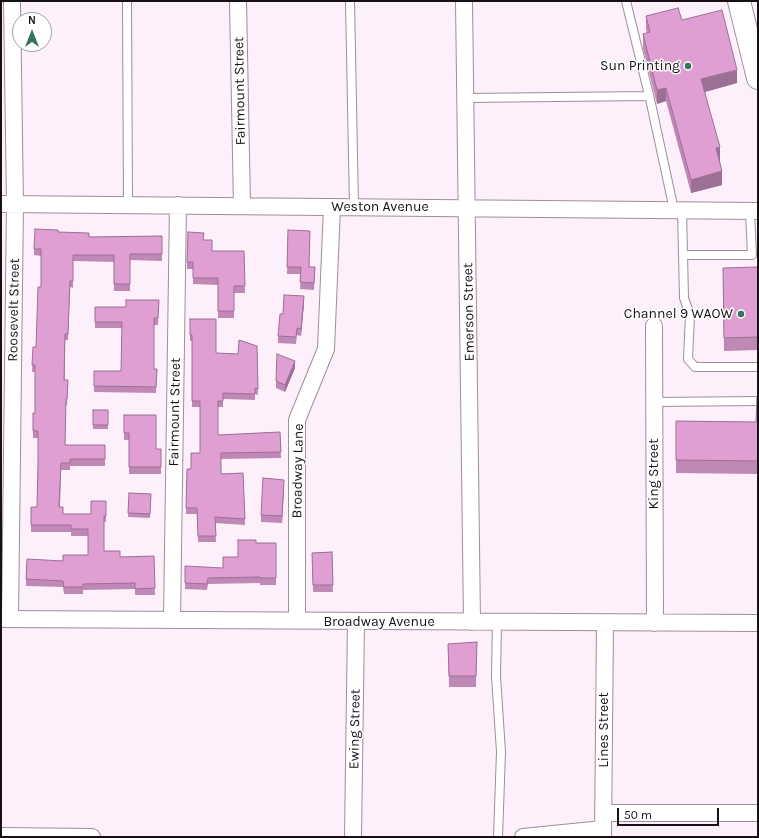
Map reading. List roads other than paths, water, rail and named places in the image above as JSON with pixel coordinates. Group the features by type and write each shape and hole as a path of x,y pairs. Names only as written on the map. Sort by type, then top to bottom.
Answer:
{"main road":[{"path":"739,1 758,78"}],"street":[{"name":"Roosevelt Street","path":"5,619 8,204 12,1"},
{"name":"Fairmount Street","path":"238,1 242,206"},
{"name":"Emerson Street","path":"464,1 472,622"},
{"name":"Weston Avenue","path":"8,204 754,211"},
{"name":"Fairmount Street","path":"172,619 178,206"},
{"name":"Broadway Lane","path":"296,621 297,420 326,349 332,207"},
{"name":"King Street","path":"654,326 655,623"},
{"name":"Broadway Avenue","path":"5,619 758,623"},
{"name":"Ewing Street","path":"353,837 356,622"},
{"name":"Lines Street","path":"603,826 605,623"},
{"path":"523,837 603,826 758,813"},
{"path":"1,836 92,837"}],"lane":[{"path":"127,1 128,205"},
{"path":"350,1 354,207"},
{"path":"626,1 678,210 683,255 684,298 690,316 688,359 695,367 758,367"},
{"path":"466,98 649,96"},
{"path":"683,255 752,255 754,211"},
{"path":"654,402 758,401"},
{"path":"497,622 496,676 500,752 498,837"}],"place":[{"name":"Sun Printing","path":"688,66"},
{"name":"Channel 9 WAOW","path":"741,314"}]}
